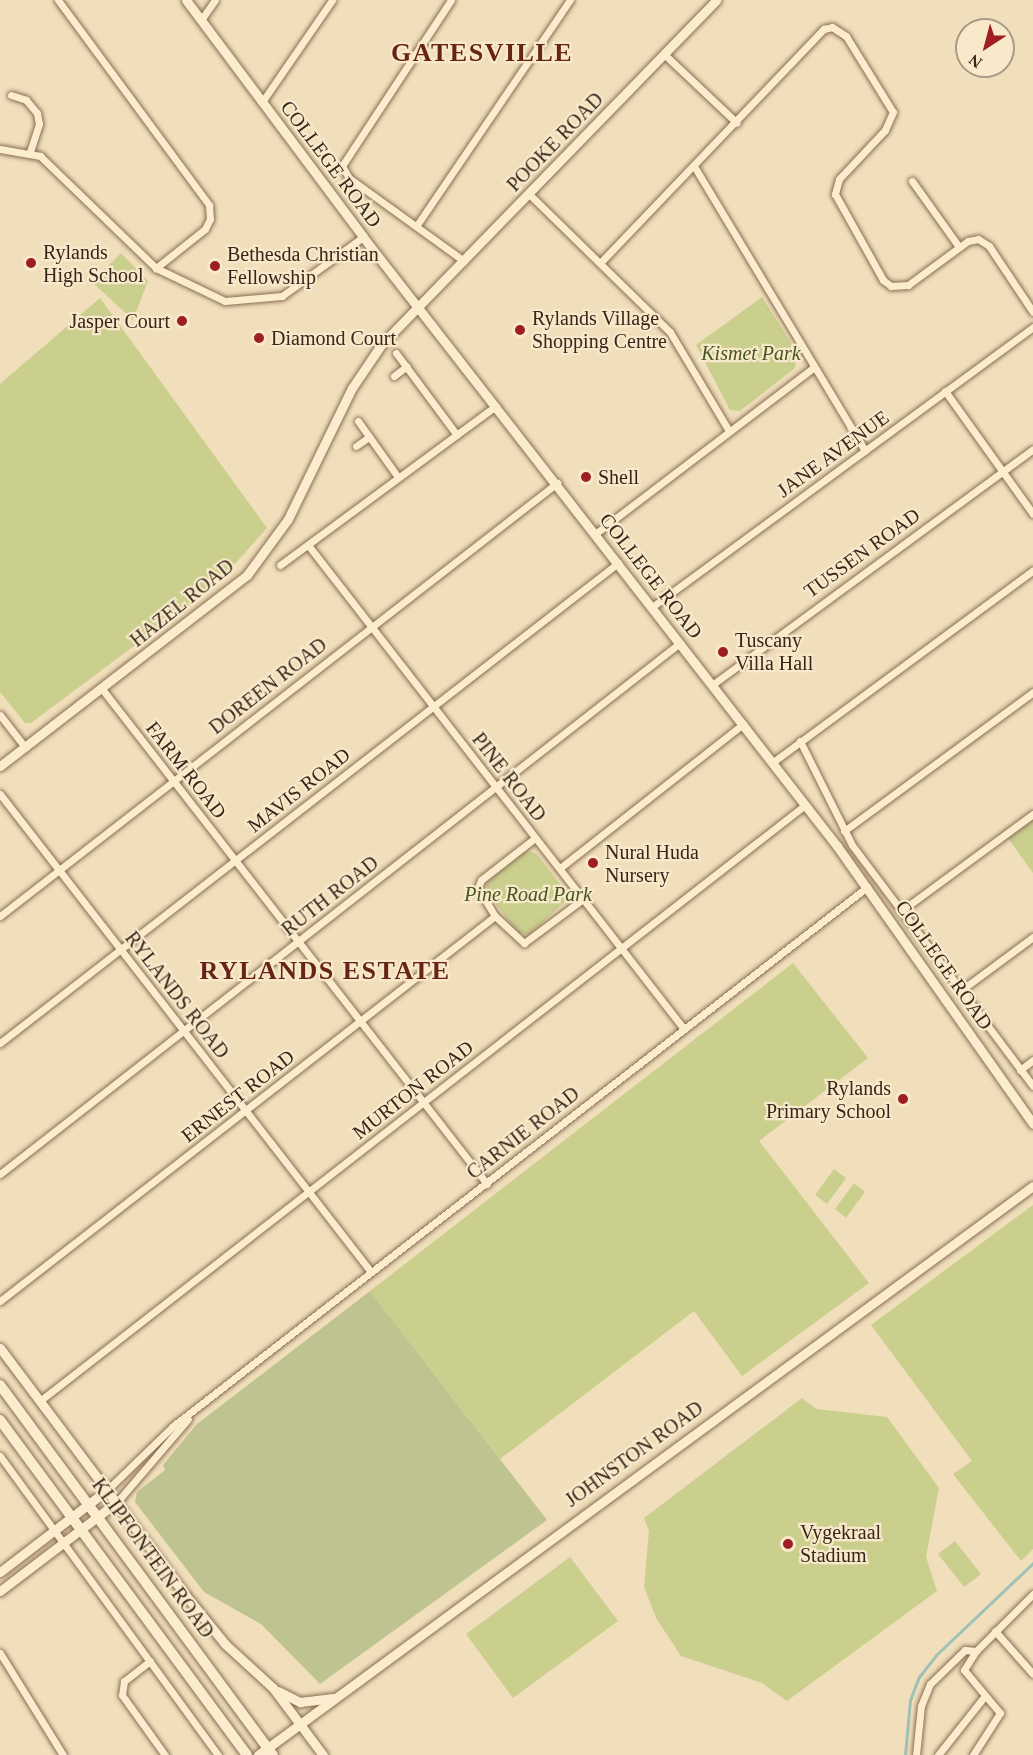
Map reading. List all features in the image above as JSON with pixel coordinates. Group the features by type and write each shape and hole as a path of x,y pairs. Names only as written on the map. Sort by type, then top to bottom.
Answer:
{"main road":[{"name":"KLIPFONTEIN ROAD","path":"0,1385 100,1515 270,1752"},
{"name":"KLIPFONTEIN ROAD","path":"0,1420 82,1528 247,1755"}],"street":[{"path":"58,0 209,205 210,219 205,229 156,268"},
{"name":"COLLEGE ROAD","path":"186,0 363,237 806,805 867,887 1033,1124"},
{"path":"201,20 215,0"},
{"path":"262,102 332,0"},
{"path":"452,0 342,163 349,178 464,261"},
{"path":"417,225 570,0"},
{"name":"POOKE ROAD","path":"417,305 530,195 716,0"},
{"path":"600,263 824,29 832,27 846,36 893,112 885,130 836,184 843,212 883,280 891,286 908,285 959,247 978,239 989,246 1033,312"},
{"path":"664,54 736,123"},
{"path":"11,95 26,100 38,113 39,124 30,152"},
{"path":"0,149 30,152 48,163 156,268 225,301 272,298 290,292 363,237"},
{"path":"694,166 865,451"},
{"path":"912,180 959,247"},
{"path":"530,195 674,337 729,430"},
{"name":"HAZEL ROAD","path":"0,766 218,601 262,558 288,519 364,366 417,305"},
{"name":"JANE AVENUE","path":"652,607 1033,327"},
{"path":"396,353 457,435"},
{"path":"394,376 406,366"},
{"path":"595,534 814,367"},
{"path":"945,392 1033,514"},
{"path":"280,565 496,406"},
{"path":"358,422 398,477"},
{"path":"356,446 369,436"},
{"name":"TUSSEN ROAD","path":"712,685 1033,449"},
{"name":"DOREEN ROAD","path":"0,916 557,483"},
{"name":"PINE ROAD","path":"308,545 684,1029"},
{"name":"MAVIS ROAD","path":"0,1043 618,563"},
{"path":"772,762 1033,570"},
{"name":"RUTH ROAD","path":"0,1174 680,643"},
{"name":"FARM ROAD","path":"102,689 487,1184"},
{"path":"844,831 1033,692"},
{"path":"0,715 25,747"},
{"path":"560,868 743,724"},
{"path":"800,741 844,831 960,991 1033,1086"},
{"name":"RYLANDS ROAD","path":"0,794 371,1272"},
{"name":"MURTON ROAD","path":"41,1400 806,805"},
{"path":"901,911 1033,814"},
{"path":"535,838 481,880 482,896 495,916 524,943 584,900"},
{"name":"CARNIE ROAD","path":"0,1572 107,1490 173,1426 867,887"},
{"name":"ERNEST ROAD","path":"0,1301 495,916"},
{"path":"960,991 1033,937"},
{"path":"1020,1070 1033,1060"},
{"name":"JOHNSTON ROAD","path":"258,1755 270,1752 301,1724 1033,1186"},
{"path":"0,1348 209,1625 273,1689 323,1755"},
{"name":"CARNIE ROAD","path":"0,1591 117,1502 200,1407"},
{"path":"0,1456 218,1755"},
{"path":"973,1755 1000,1715 964,1672 976,1651 1033,1594"},
{"path":"995,1631 1033,1674"},
{"path":"916,1755 921,1706 930,1684 965,1650 976,1651"},
{"path":"0,1653 63,1755"},
{"path":"150,1661 124,1681 122,1695 165,1755"},
{"path":"273,1689 300,1702 338,1697"},
{"path":"938,1755 984,1697"}],"green space":[{"path":"121,253 148,281 133,320 92,282"},
{"name":"Kismet Park","path":"762,297 797,352 795,368 740,411 730,410 696,345"},
{"path":"100,298 267,528 217,584 31,723 25,723 0,692 0,384"},
{"path":"1033,819 1033,873 1008,838"},
{"name":"Pine Road Park","path":"525,851 536,853 570,897 529,935 518,933 487,892 487,882"},
{"path":"793,963 868,1058 759,1141 869,1283 742,1376 694,1311 500,1459 370,1291"},
{"path":"834,1169 846,1178 827,1204 815,1195"},
{"path":"854,1183 865,1192 846,1218 835,1209"},
{"path":"1033,1205 1033,1549 1021,1561 953,1474 972,1461 871,1325"},
{"path":"370,1291 547,1520 320,1684 261,1624 204,1592 135,1502 137,1492 165,1470 163,1465 197,1424"},
{"name":"Vygekraal Stadium","path":"802,1398 816,1409 887,1417 939,1488 926,1557 937,1591 787,1701 762,1683 681,1656 656,1618 644,1587 649,1531 644,1518"},
{"path":"955,1541 981,1574 964,1587 938,1554"},
{"path":"570,1557 618,1621 513,1698 466,1634"}],"waterway":[{"path":"905,1755 910,1700 919,1677 936,1655 1033,1563"}],"place":[{"name":"Rylands High School","path":"31,263"},
{"name":"Bethesda Christian Fellowship","path":"215,266"},
{"name":"Jasper Court","path":"182,321"},
{"name":"Rylands Village Shopping Centre","path":"520,330"},
{"name":"Diamond Court","path":"259,338"},
{"name":"Shell","path":"586,477"},
{"name":"Tuscany Villa Hall","path":"723,652"},
{"name":"Nural Huda Nursery","path":"593,863"},
{"name":"Rylands Primary School","path":"903,1099"},
{"name":"Vygekraal Stadium","path":"788,1544"}],"district":[{"name":"GATESVILLE","path":"482,53"},
{"name":"RYLANDS ESTATE","path":"325,971"}]}
